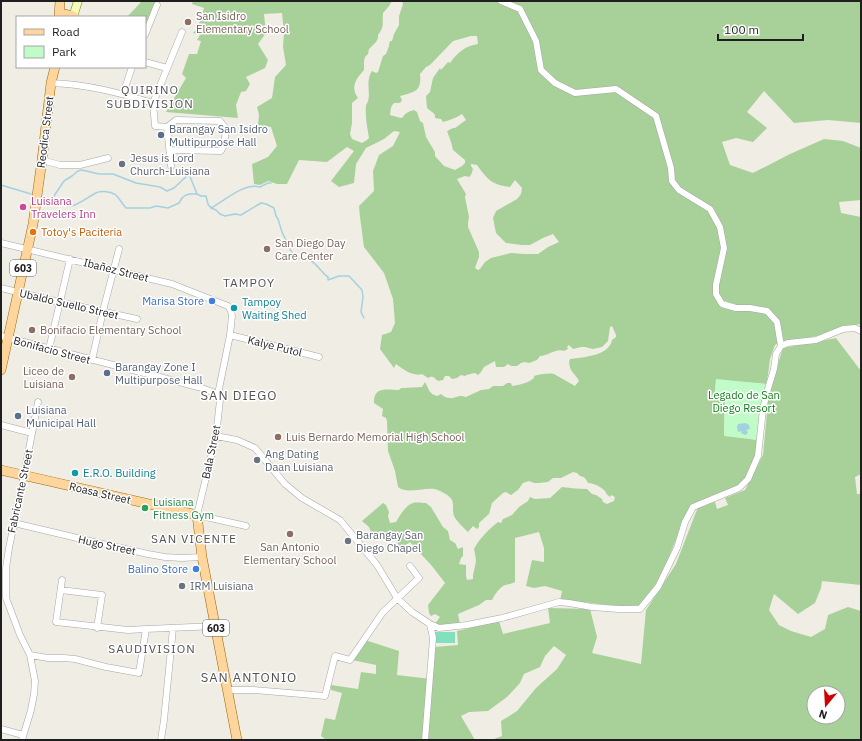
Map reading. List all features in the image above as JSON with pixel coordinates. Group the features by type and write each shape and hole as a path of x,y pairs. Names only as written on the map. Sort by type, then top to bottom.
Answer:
{"main road":[{"path":"60,1 59,15 73,16"},
{"name":"Reodica Street","path":"27,249 33,224 51,83 55,68"},
{"name":"603","path":"1,370 5,337 18,293 27,249"},
{"name":"Roasa Street","path":"1,470 197,515"},
{"name":"Bala Street","path":"197,515 202,556 237,740"}],"street":[{"path":"73,16 78,1"},
{"path":"502,1 520,9 536,41 541,70 555,83 575,93 616,89 656,116 671,168 672,181 679,190 710,209 720,227 724,248 716,285 716,294 722,304 736,308 750,308 767,311 777,322 781,346"},
{"path":"146,32 157,5"},
{"path":"170,150 222,151 226,129 220,121 176,120 167,127 155,126 153,103 182,32"},
{"path":"146,62 167,68"},
{"path":"123,94 132,68"},
{"path":"51,83 69,84 123,94 153,103"},
{"path":"167,127 172,166"},
{"path":"42,160 60,165 80,165 108,158"},
{"name":"Ibañez Street","path":"1,243 172,284 228,306"},
{"path":"92,360 119,249"},
{"path":"49,349 70,259"},
{"name":"Ubaldo Suello Street","path":"1,288 137,319"},
{"name":"Bala Street","path":"197,515 216,436 220,400 218,394 230,335 232,316 228,306"},
{"path":"216,436 237,440 255,448 285,484 302,498 340,520 377,565 397,598 412,612 439,628 467,625 502,618 559,602 592,607 640,609 658,587 677,548 685,522 693,507 739,488 748,479 758,456 766,392 774,369 776,354 781,346 788,343 816,340 843,329 855,328 861,331"},
{"name":"Kalye Putol","path":"230,335 319,357"},
{"name":"Bonifacio Street","path":"5,337 195,386 218,394"},
{"name":"Fabricante Street","path":"22,738 31,710 35,681 30,655 20,635 6,598 6,568 38,402"},
{"path":"1,425 32,432"},
{"name":"Roasa Street","path":"197,515 246,526"},
{"name":"Hugo Street","path":"14,523 165,557 182,558 202,556"},
{"path":"227,690 252,690 325,696 335,656 350,660 383,612 419,578 410,566"},
{"path":"62,580 56,622 97,628 128,630 216,626"},
{"path":"61,590 102,595 97,628"},
{"path":"424,740 433,638 430,624"},
{"path":"161,740 173,628"},
{"path":"30,655 48,658 75,659 139,673 146,629"},
{"path":"1,729 22,738"}],"green space":[{"path":"142,1 159,1 146,30 146,16 128,16"},
{"path":"193,1 392,1 383,13 382,29 376,42 369,49 368,54 365,57 364,70 356,80 354,87 358,98 352,103 352,123 350,134 352,139 362,143 369,138 366,121 366,105 369,98 368,85 370,76 372,71 376,73 378,72 383,56 386,54 390,41 392,41 399,25 399,16 403,4 402,1 861,1 861,123 828,120 794,123 764,91 747,112 767,128 753,142 736,138 722,142 730,165 753,173 824,139 843,141 861,148 861,200 839,202 841,213 861,217 861,324 840,327 817,336 783,341 775,345 770,359 766,384 716,380 725,399 724,435 758,440 754,461 744,480 736,487 698,503 677,537 657,582 641,605 624,606 560,601 562,591 545,586 534,588 526,586 532,560 544,562 544,548 539,532 515,538 515,582 501,588 492,600 486,600 479,605 458,614 460,625 440,627 434,625 440,617 435,614 431,616 428,605 445,583 410,542 401,549 394,538 390,541 384,533 374,540 369,527 362,521 383,503 386,505 389,512 388,516 390,523 396,522 401,513 410,504 426,503 431,507 443,527 448,531 450,540 455,543 458,549 463,547 463,556 459,564 466,565 467,580 473,579 476,562 474,549 484,534 498,522 501,523 503,519 512,515 519,507 528,501 530,497 535,499 550,498 562,487 587,489 607,504 614,501 615,497 611,495 610,497 602,488 595,484 588,483 586,479 573,472 561,478 553,478 548,482 534,483 529,481 523,483 518,490 511,495 506,492 503,493 492,503 489,514 479,523 479,527 477,529 473,526 468,532 454,516 452,500 447,495 435,489 408,490 398,487 395,471 388,451 387,421 386,418 382,416 383,409 374,403 376,394 382,390 399,390 401,388 422,387 425,382 434,395 437,396 441,394 447,398 461,396 466,397 481,390 489,389 493,386 503,386 507,383 511,383 512,386 521,384 532,380 534,376 541,374 554,374 575,386 579,381 570,368 570,359 601,353 610,345 616,335 612,326 610,327 608,341 602,347 593,349 581,347 573,349 569,345 567,347 568,349 564,351 555,351 540,356 537,360 529,363 521,363 517,366 511,366 508,364 504,367 496,367 495,361 484,367 478,375 475,373 465,376 461,375 452,379 449,376 445,376 443,380 438,381 432,377 428,378 422,374 419,375 412,373 396,364 394,368 380,349 382,335 391,332 395,323 393,299 384,273 364,247 359,206 374,191 373,171 379,155 393,146 400,132 394,131 384,139 366,148 356,164 354,183 339,187 331,181 354,151 347,147 327,162 299,160 287,184 277,184 268,181 260,185 254,184 252,164 268,157 277,146 271,127 258,125 259,115 257,107 272,98 275,77 286,65 283,47 284,32 282,13 264,14 266,33 258,44 268,60 265,68 246,77 250,84 246,91 241,92 236,105 238,118 166,112 186,78 182,74 189,54 197,54 201,41 197,40 200,35 193,33 197,29 204,8 192,4","holes":["471,36 477,36 478,44 469,46 462,50 450,63 448,62 441,70 440,68 433,78 430,92 426,96 427,108 435,115 435,118 441,119 443,122 462,114 466,120 455,128 447,131 453,150 465,160 465,163 455,170 444,166 435,156 435,152 426,137 423,123 420,121 417,112 414,110 411,111 406,113 401,118 390,115 393,104 401,102 402,100 400,96 413,92 418,88 420,84 420,74 426,67 430,65 453,41","471,164 477,165 491,181 499,185 510,187 515,180 522,188 521,194 517,199 496,211 493,218 496,233 506,243 530,245 553,234 559,242 538,254 511,253 491,258 485,262 480,269 478,270 475,268 479,257 479,252 468,227 469,217 465,197 466,194 457,179 465,176 469,177 471,175 473,169"]},
{"path":"836,338 861,371 861,474 855,477 857,494 861,494 861,585 822,581 815,603 798,614 774,594 769,610 779,625 791,631 811,637 825,629 828,615 848,607 861,611 861,740 475,740 325,740 321,736 325,718 335,720 342,693 331,690 331,685 358,689 361,672 376,674 376,665 352,660 365,640 399,651 397,675 431,679 434,647 458,645 457,631 499,621 503,634 550,623 548,608 590,609 597,637 592,653 641,664 646,610 676,564 698,507 715,502 717,509 728,505 725,498 745,490 763,455 769,391 783,348","holes":["554,646 566,655 557,669 536,688 517,711 501,721 502,736 494,739 475,740 461,716 469,712 488,711 507,697 520,683 524,674 540,667 545,656"]},
{"name":"Legado de San Diego Resort","path":"716,379 766,384 758,440 724,436 725,399 714,398"},
{"path":"435,632 455,632 455,643 435,643"}],"water":[{"path":"746,423 749,425 750,429 746,430 748,432 747,434 745,435 741,433 742,431 738,432 738,424"}],"waterway":[{"path":"50,202 64,181 78,171 82,170 99,174 113,174 136,183 160,187 167,191 174,188 189,174 197,194 206,196 208,204 211,208 248,187 260,187 271,183"},
{"path":"1,185 31,194"},
{"path":"39,199 71,206 96,193 105,192 116,195 126,208 150,208 156,206 168,208 179,203 186,195 197,194"},
{"path":"211,208 225,216 235,214 241,215 261,203 274,208 282,232 294,257 313,262 328,277 328,280 339,276 349,276 362,290 363,297 361,312 364,318"}],"place":[{"name":"San Isidro Elementary School","path":"188,22"},
{"name":"Barangay San Isidro Multipurpose Hall","path":"161,135"},
{"name":"Jesus is Lord Church-Luisiana","path":"122,164"},
{"name":"Luisiana Travelers Inn","path":"23,207"},
{"name":"Totoy's Paciteria","path":"33,232"},
{"name":"San Diego Day Care Center","path":"267,249"},
{"name":"Marisa Store","path":"212,301"},
{"name":"Tampoy Waiting Shed","path":"234,308"},
{"name":"Bonifacio Elementary School","path":"32,330"},
{"name":"Barangay Zone I Multipurpose Hall","path":"107,373"},
{"name":"Liceo de Luisiana","path":"72,377"},
{"name":"Luisiana Municipal Hall","path":"18,416"},
{"name":"Luis Bernardo Memorial High School","path":"278,437"},
{"name":"Ang Dating Daan Luisiana","path":"257,460"},
{"name":"E.R.O. Building","path":"75,473"},
{"name":"Luisiana Fitness Gym","path":"145,508"},
{"name":"San Antonio Elementary School","path":"290,534"},
{"name":"Barangay San Diego Chapel","path":"348,541"},
{"name":"Balino Store","path":"196,569"},
{"name":"IRM Luisiana","path":"182,586"}],"district":[{"name":"QUIRINO SUBDIVISION","path":"150,97"},
{"name":"TAMPOY","path":"249,283"},
{"name":"SAN DIEGO","path":"239,395"},
{"name":"SAN VICENTE","path":"194,539"},
{"name":"SAUDIVISION","path":"152,649"},
{"name":"SAN ANTONIO","path":"249,677"}]}
